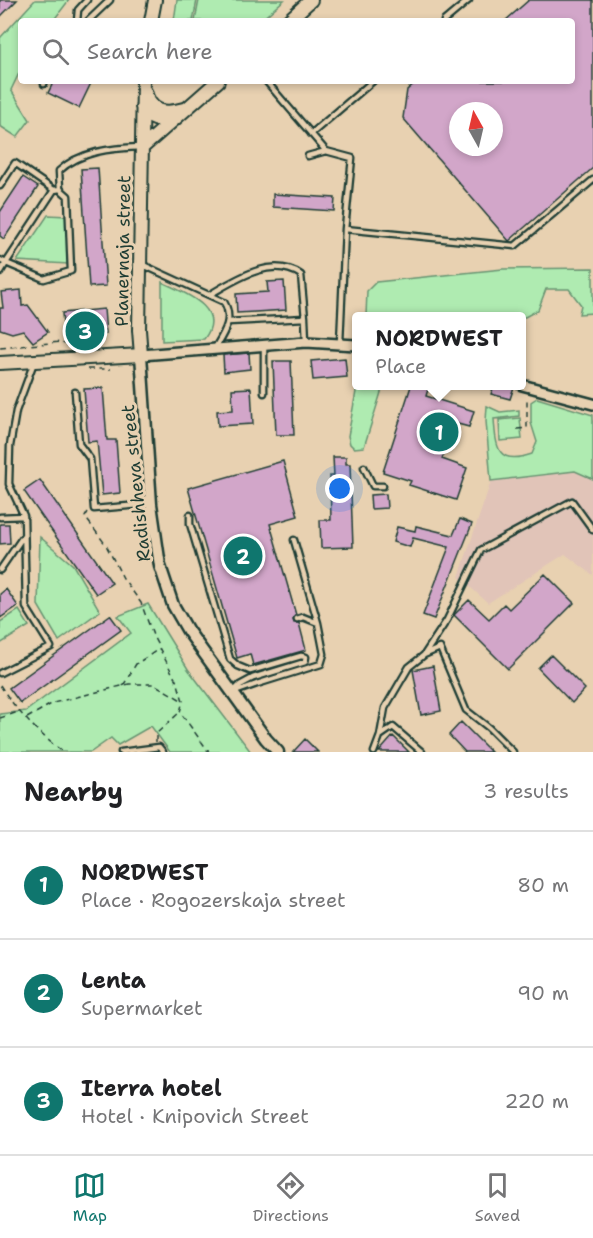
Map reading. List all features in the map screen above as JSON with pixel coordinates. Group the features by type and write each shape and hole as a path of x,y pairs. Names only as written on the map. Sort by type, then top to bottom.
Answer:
{"main road":[{"path":"152,18 155,0"},
{"path":"291,18 311,0"},
{"name":"Planernaja street","path":"141,355 143,84"},
{"path":"144,84 148,103 154,108 168,112 183,111"},
{"path":"142,147 215,84"},
{"path":"142,107 146,114 154,119 168,121 183,111"},
{"path":"0,363 141,355"}],"street":[{"path":"141,355 306,342 352,344"},
{"name":"Radishheva street","path":"141,355 151,504 160,566 173,605 188,631 237,690 278,752"},
{"path":"526,387 593,404"}],"lane":[{"path":"77,18 78,10 87,0"},
{"path":"91,18 110,0"},
{"path":"448,18 469,0"},
{"path":"269,84 326,151"},
{"path":"311,134 369,84"},
{"path":"0,273 57,190 59,171 65,166 106,149 142,147"},
{"path":"308,156 326,151 352,158 345,229 340,343"},
{"path":"0,186 15,163 68,196 71,271 44,279 0,260"},
{"path":"345,229 515,246 593,180"},
{"path":"140,264 224,302 229,314 227,328 213,350"},
{"path":"209,295 243,275 260,270 292,269 301,275 306,342"},
{"path":"228,322 305,318"},
{"path":"264,346 264,393"},
{"path":"0,673 51,647 26,608 24,516 9,484 10,446 16,411 34,362"},
{"path":"75,392 79,444 90,459 94,509 151,504"},
{"path":"364,467 373,486 383,486"},
{"path":"424,655 447,620 481,550 572,501 593,530"},
{"path":"190,515 190,524 230,659 238,666 250,671 301,656 306,657 307,660 253,678 237,690"},
{"path":"0,517 24,516"},
{"path":"0,570 25,534"},
{"path":"237,690 321,664 324,654 318,623 294,540"},
{"path":"297,619 303,617 318,623"},
{"path":"374,752 380,736 385,708 409,667 424,655 440,648 466,710 489,728 513,752"},
{"path":"380,736 393,727 422,752"},
{"path":"121,752 156,747 163,752"}],"path":[{"path":"0,348 60,342 75,348"},
{"path":"517,429 527,428 524,390"},
{"path":"94,504 85,517 106,545 123,578 141,603 159,648 178,684 183,701 180,712 156,734 156,747"},
{"path":"123,686 136,664 159,648"},
{"path":"27,718 53,703 123,686 154,684 183,701"},
{"path":"0,685 19,712 47,740 63,752"},
{"path":"0,718 19,712"},
{"path":"180,712 209,752"}],"shaded area":[{"path":"575,471 593,479 593,575 565,554 488,603 459,577 491,481"}],"green space":[{"path":"35,0 69,0 55,18 18,18"},
{"path":"177,0 197,0 194,18 174,18"},
{"path":"199,0 284,0 263,18 196,18"},
{"path":"18,18 18,75 11,90 30,120 17,137 0,126 0,38"},
{"path":"48,215 67,216 68,264 17,261"},
{"path":"593,268 593,313 579,314 581,305 569,289 546,289 538,310 526,316 526,312 366,312 367,291 376,282 503,269"},
{"path":"162,282 191,297 207,310 211,319 210,328 204,339 162,341"},
{"path":"356,390 382,390 364,447 354,448 348,436"},
{"path":"537,398 593,415 593,479 575,471 491,481 487,406 500,412 519,410 519,416 494,419 496,438 501,452 512,458 520,457 532,454 537,442 531,423 531,402"},
{"path":"520,418 522,439 500,441 499,420"},
{"path":"40,537 73,565 100,611 59,641 38,605"},
{"path":"148,604 188,669 251,752 170,752 151,726 118,745 111,738 91,752 0,752 0,714 26,711 131,633 118,616"},
{"path":"19,610 29,626 0,644 0,622"}],"building":[{"path":"0,0 17,0 0,17"},
{"path":"529,0 593,0 593,168 509,241 403,118 407,90 414,84 575,84 575,18 508,18"},
{"path":"52,84 91,84 79,108 48,93"},
{"path":"98,168 106,286 89,287 81,169"},
{"path":"23,177 38,187 4,239 0,236 0,212"},
{"path":"273,194 335,198 334,211 273,207"},
{"path":"284,281 286,310 237,313 236,294 268,292 267,282"},
{"path":"21,290 22,306 28,305 48,332 33,342 23,330 12,333 0,329 0,308 3,308 1,292"},
{"path":"104,309 106,334 64,337 62,313"},
{"path":"249,353 250,369 224,372 223,355"},
{"path":"345,358 347,377 313,380 311,361"},
{"path":"273,361 291,361 294,435 276,435"},
{"path":"103,388 107,440 116,440 120,493 102,495 97,441 88,442 84,389"},
{"path":"251,388 253,424 218,426 217,411 233,410 232,389"},
{"path":"410,390 428,390 426,396 474,411 469,427 454,423 442,459 467,468 456,500 409,485 411,481 383,472"},
{"path":"492,390 513,390 510,399 491,394"},
{"path":"333,457 346,457 346,464 350,464 353,547 321,548 320,520 331,520 330,476 334,476"},
{"path":"283,461 298,516 270,524 296,615 293,620 294,623 299,623 306,650 253,665 250,654 237,658 188,488"},
{"path":"40,480 112,583 96,594 24,491"},
{"path":"386,494 387,508 371,509 370,495"},
{"path":"460,519 472,524 434,619 423,615 449,547 413,538 410,547 393,542 397,527 415,531 416,526 453,535"},
{"path":"0,524 9,524 10,543 0,544"},
{"path":"545,574 574,603 508,669 454,615 469,600 489,619 504,604 509,609"},
{"path":"6,589 18,606 0,618 0,594"},
{"path":"110,615 121,630 20,703 9,688"},
{"path":"551,655 585,689 572,703 538,668"},
{"path":"433,666 441,711 421,715 413,670"},
{"path":"461,722 491,752 465,752 449,735"},
{"path":"393,736 409,752 379,752"},
{"path":"305,739 318,752 293,752"}],"place":[{"name":"Iterra hotel","path":"85,331"},
{"name":"NORDWEST","path":"439,432"},
{"name":"Lenta","path":"243,556"}]}
